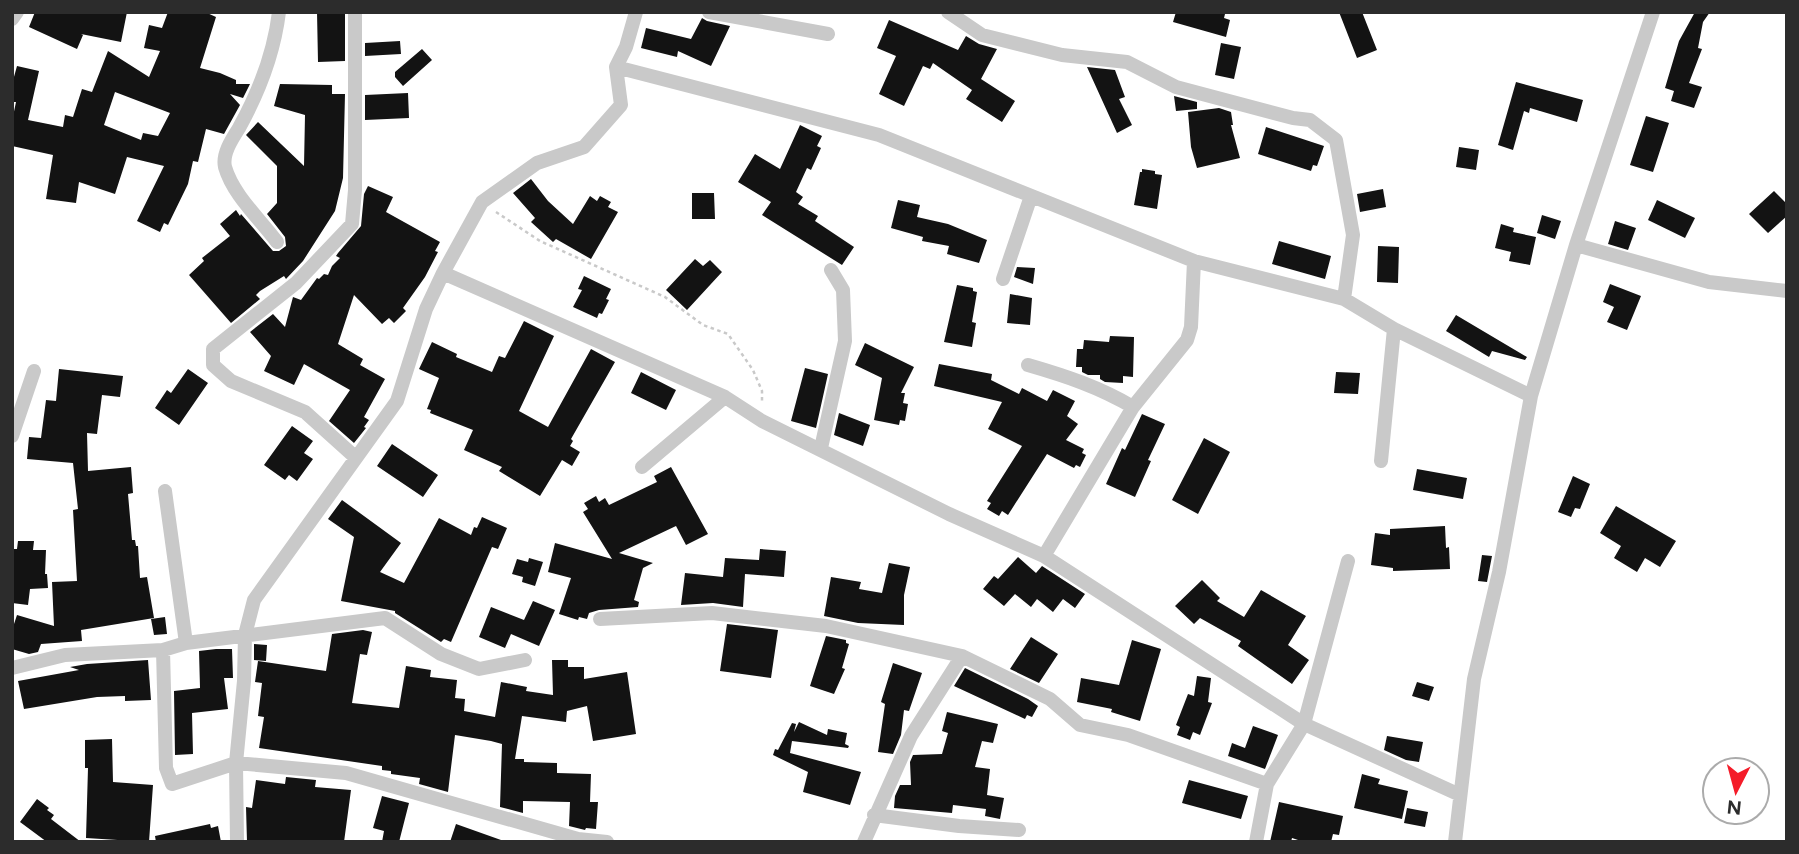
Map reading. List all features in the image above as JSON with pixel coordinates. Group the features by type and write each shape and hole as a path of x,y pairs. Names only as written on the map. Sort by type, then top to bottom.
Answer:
{"street":[{"path":"12,19 17,12"},
{"path":"277,242 233,186 224,164 229,145 256,97 277,28 279,12"},
{"path":"355,12 355,190 352,224 296,283 214,349 213,365 231,381 305,412 355,457"},
{"path":"237,842 236,763 244,681 245,635 254,600 397,401 426,309 482,202 537,163 584,147 621,105 617,67 636,12"},
{"path":"709,12 828,34"},
{"path":"948,12 982,34 1062,55 1127,62 1176,87 1293,118 1310,120 1336,140 1342,170 1353,235 1344,299"},
{"path":"1455,842 1474,680 1499,572 1531,396 1576,245 1653,12"},
{"path":"617,67 879,135 1194,261 1344,299 1394,329 1531,396"},
{"path":"1003,279 1031,196"},
{"path":"1576,245 1709,282 1787,291"},
{"path":"1044,556 1133,407 1187,340 1191,327 1194,261"},
{"path":"821,448 845,341 843,290 831,270"},
{"path":"443,273 725,397 762,421 949,514 1044,556 1304,724 1460,795"},
{"path":"1381,461 1394,329"},
{"path":"1028,365 1079,379 1133,407"},
{"path":"12,436 34,371"},
{"path":"642,467 725,397"},
{"path":"165,491 186,643"},
{"path":"1256,842 1267,784 1304,724 1348,561"},
{"path":"600,619 712,613 826,626 962,656 1049,699 1080,724 1128,735 1267,784"},
{"path":"12,668 65,655 163,650 186,643 386,618 441,654 479,669 525,660"},
{"path":"163,650 166,768 172,784 236,763 346,773 578,839 607,842"},
{"path":"864,842 911,736 962,656"},
{"path":"874,815 959,826 1019,830"}],"path":[{"path":"482,202 540,241 665,297 703,325 728,334 753,370 762,391 762,421"}],"building":[{"path":"35,12 127,12 121,42 81,34 83,35 77,49 29,27"},
{"path":"168,12 205,12 216,17 200,68 236,80 236,84 250,84 243,98 230,94 240,105 224,134 206,129 198,162 193,161 188,184 168,225 164,223 160,232 137,221 164,166 127,157 115,194 79,182 76,203 46,199 53,155 12,146 12,121 16,102 12,102 12,84 17,66 39,71 28,120 63,127 65,115 73,117 82,89 92,92 108,51 149,77 160,51 144,48 149,25 162,28","holes":["115,92 170,113 158,136 143,133 141,140 104,125"]},
{"path":"317,12 345,12 345,61 318,62"},
{"path":"1176,12 1225,14 1224,18 1230,20 1226,37 1173,22"},
{"path":"1339,12 1362,12 1377,50 1357,58"},
{"path":"1695,12 1710,12 1703,22 1698,48 1702,49 1689,83 1702,87 1694,108 1671,101 1674,91 1665,88 1679,41"},
{"path":"702,18 730,26 711,66 678,51 677,57 641,48 646,28 691,39"},
{"path":"889,20 958,50 966,36 979,44 997,49 981,79 1015,101 1002,122 966,99 972,90 933,63 930,69 923,66 904,106 879,94 896,56 877,48"},
{"path":"400,41 401,54 365,56 365,43"},
{"path":"1221,43 1241,47 1234,79 1215,75"},
{"path":"422,49 432,60 403,86 395,77 395,72"},
{"path":"1087,67 1115,70 1125,97 1119,99 1132,125 1117,133"},
{"path":"1516,82 1583,100 1577,122 1530,108 1529,113 1524,111 1513,150 1498,145"},
{"path":"280,84 332,85 332,94 345,94 343,178 335,211 303,261 286,279 284,276 260,291 256,295 260,299 231,323 189,275 204,261 202,258 230,236 220,224 236,210 273,251 279,251 286,246 285,237 267,214 277,203 277,166 246,135 258,122 304,166 305,115 274,106"},
{"path":"408,93 409,118 365,120 365,95"},
{"path":"1174,96 1197,102 1197,109 1176,111"},
{"path":"1219,108 1231,112 1231,125 1240,158 1197,168 1191,147 1188,112"},
{"path":"1646,116 1669,123 1653,172 1630,165"},
{"path":"800,125 822,136 817,146 821,148 811,170 807,168 796,192 803,197 798,204 818,216 815,221 854,247 842,265 762,215 771,202 738,182 755,154 780,169"},
{"path":"1266,127 1324,146 1317,166 1313,165 1311,171 1258,154"},
{"path":"1459,147 1479,150 1476,170 1456,167"},
{"path":"1142,169 1162,175 1157,209 1134,205"},
{"path":"531,179 548,201 573,224 590,196 597,201 600,196 611,202 608,207 618,212 591,259 556,239 553,242 531,222 535,218 513,193"},
{"path":"368,186 393,197 386,212 440,242 435,251 438,252 425,277 403,308 406,311 394,323 389,318 382,324 354,295 338,344 363,359 360,365 385,379 364,417 369,420 364,427 366,428 354,443 329,421 350,390 304,364 294,385 264,371 271,356 250,332 273,314 285,327 293,297 301,300 317,278 328,275 340,258 336,256 338,253 361,226 364,194"},
{"path":"1383,189 1386,207 1360,212 1357,194"},
{"path":"1774,191 1787,204 1787,216 1768,233 1749,214"},
{"path":"692,193 714,193 715,219 692,219"},
{"path":"898,200 920,205 917,217 948,224 987,240 979,263 947,254 949,246 922,241 923,237 891,228"},
{"path":"1657,200 1695,218 1685,238 1648,220"},
{"path":"1542,215 1561,221 1555,239 1537,233"},
{"path":"1615,221 1636,228 1628,250 1608,244"},
{"path":"1501,224 1514,228 1513,232 1536,237 1530,265 1509,261 1511,252 1495,248"},
{"path":"1279,241 1331,256 1325,279 1272,264"},
{"path":"1378,246 1399,247 1398,283 1377,282"},
{"path":"695,259 703,266 710,260 722,272 687,310 666,290"},
{"path":"1017,267 1035,268 1033,284 1014,277"},
{"path":"584,276 611,289 606,299 609,300 597,318 573,307 582,290 578,289"},
{"path":"1610,284 1641,296 1627,330 1607,322 1614,307 1603,302"},
{"path":"957,285 973,288 973,291 977,292 972,322 976,323 972,347 944,342"},
{"path":"1010,294 1032,298 1030,325 1007,323"},
{"path":"1456,315 1527,357 1525,360 1492,351 1489,357 1446,331"},
{"path":"524,321 554,336 519,411 548,427 591,349 615,362 571,439 573,441 570,446 580,452 572,466 562,460 540,496 499,471 502,467 464,450 473,430 430,413 431,410 427,409 439,378 419,369 432,342 457,354 456,357 492,372 499,356 505,358"},
{"path":"1110,336 1134,337 1133,377 1123,376 1123,383 1105,382 1100,379 1100,375 1088,375 1082,372 1082,367 1076,367 1077,349 1083,349 1084,340 1109,342"},
{"path":"865,343 914,367 901,393 905,393 903,403 908,404 905,421 900,420 899,425 874,420 882,378 855,365"},
{"path":"939,364 992,374 991,380 1019,394 1022,388 1047,401 1053,390 1075,401 1067,416 1078,424 1066,440 1084,449 1082,453 1086,455 1080,467 1076,465 1074,468 1047,454 1008,515 1002,511 999,516 987,509 991,503 987,501 1022,446 988,429 1002,402 934,386"},
{"path":"805,368 828,374 816,428 791,421"},
{"path":"59,369 123,376 120,397 102,395 97,434 87,433 88,471 131,467 133,493 128,494 132,540 135,540 138,546 140,578 147,577 154,618 81,630 82,641 41,644 38,652 29,654 12,649 12,630 17,615 54,626 52,582 77,581 73,510 78,509 73,463 27,459 29,437 41,438 46,400 56,401"},
{"path":"188,369 208,383 179,425 155,408 167,390 171,393"},
{"path":"641,372 676,390 666,410 631,393"},
{"path":"1336,372 1360,373 1358,394 1334,393"},
{"path":"839,413 870,425 863,446 834,435"},
{"path":"1142,414 1165,424 1135,497 1106,484 1122,448 1125,450"},
{"path":"292,426 313,441 304,453 313,459 297,481 289,475 285,480 264,465"},
{"path":"1204,438 1230,452 1198,514 1172,500"},
{"path":"392,444 438,475 423,497 377,466"},
{"path":"671,467 708,534 686,545 676,526 619,553 653,563 643,568 634,600 639,602 638,607 599,610 589,613 587,619 579,617 578,620 559,614 571,578 548,572 555,543 612,559 583,512 588,509 584,503 596,496 599,502 605,498 609,505 657,482 654,476"},
{"path":"1417,469 1467,478 1463,499 1413,490"},
{"path":"1573,476 1590,484 1580,509 1575,508 1571,517 1558,512"},
{"path":"342,500 401,543 380,572 404,583 439,518 471,535 482,517 507,528 498,549 492,547 451,642 444,639 441,642 395,611 341,601 354,537 328,519"},
{"path":"1616,506 1676,541 1660,567 1645,558 1637,572 1614,558 1621,546 1600,533"},
{"path":"1445,526 1450,569 1393,571 1393,568 1371,565 1375,533 1390,535 1390,529"},
{"path":"18,541 34,541 33,550 46,550 45,574 48,588 30,589 28,605 12,603 12,549 17,549"},
{"path":"760,549 786,551 784,577 745,574 743,607 713,603 681,605 685,573 723,577 725,558 759,560"},
{"path":"1482,555 1492,556 1487,582 1478,581"},
{"path":"1018,557 1036,573 1042,566 1085,594 1075,608 1063,599 1053,612 1037,599 1031,607 1015,594 1004,606 983,589 994,576 998,579"},
{"path":"529,558 543,562 535,586 522,582 523,577 512,574 517,559 528,562"},
{"path":"889,563 910,567 904,595 904,625 858,623 824,616 831,577 861,582 859,589 882,593"},
{"path":"1202,580 1220,598 1217,601 1244,617 1261,590 1306,616 1288,645 1309,660 1292,684 1238,646 1241,641 1200,618 1194,624 1175,606"},
{"path":"533,601 555,610 539,646 511,634 505,648 479,637 491,607 524,620"},
{"path":"165,617 167,634 154,635 151,619"},
{"path":"727,624 778,630 771,678 720,671"},
{"path":"363,630 372,632 367,655 360,654 352,703 399,708 406,666 431,670 430,677 457,680 455,698 465,699 464,711 495,717 501,682 527,687 526,691 553,695 552,660 568,660 568,667 584,667 584,679 627,672 636,734 593,741 587,706 567,711 566,722 522,716 515,759 524,759 524,762 557,763 557,773 591,774 590,802 598,802 596,829 585,830 569,826 570,802 523,801 523,813 500,807 502,744 491,741 455,735 448,792 419,784 420,778 391,774 391,771 382,770 382,766 259,748 264,717 258,716 262,683 255,682 258,661 326,671 332,634"},
{"path":"826,636 846,640 849,644 842,668 845,669 834,694 810,686"},
{"path":"1031,637 1058,654 1039,683 1010,669"},
{"path":"1132,640 1161,649 1140,721 1111,712 1112,709 1077,702 1081,678 1119,685"},
{"path":"254,644 267,645 266,661 254,660"},
{"path":"232,649 233,678 224,678 228,709 192,713 193,754 175,755 174,691 200,688 199,651"},
{"path":"148,660 151,700 125,701 125,696 97,697 24,709 18,681 79,670 70,667 87,664"},
{"path":"893,663 922,673 909,711 904,710 901,735 893,754 878,752 885,704 881,702"},
{"path":"965,668 1038,706 1032,717 1027,715 1025,719 954,686"},
{"path":"1197,676 1211,678 1208,702 1212,703 1200,735 1193,732 1190,740 1177,735 1180,727 1176,725 1188,694 1194,696"},
{"path":"1417,682 1434,687 1429,701 1412,696"},
{"path":"947,712 998,724 993,743 982,741 975,767 990,769 987,795 1004,798 1000,819 985,816 986,809 953,805 952,813 894,808 900,785 911,785 910,762 913,755 942,754 948,733 942,731"},
{"path":"799,722 827,735 828,729 847,733 845,744 848,748 792,741 790,753 861,772 850,805 803,792 808,772 773,755 792,723 796,724 794,732"},
{"path":"1253,726 1278,735 1265,769 1228,756 1232,743 1245,748"},
{"path":"1387,736 1423,742 1419,762 1406,760 1384,750"},
{"path":"112,739 113,782 153,785 149,842 86,838 88,768 85,768 85,740"},
{"path":"1362,774 1380,779 1378,784 1408,791 1402,819 1354,808"},
{"path":"286,777 316,780 315,787 351,790 344,842 247,842 246,807 252,808 256,780 285,784"},
{"path":"1189,780 1248,796 1241,819 1182,803"},
{"path":"382,796 409,803 399,842 382,842 384,831 373,828"},
{"path":"37,799 54,815 51,819 81,842 47,842 20,822"},
{"path":"1279,802 1343,816 1339,835 1333,834 1331,842 1304,842 1292,838 1291,842 1270,842"},
{"path":"1407,808 1428,812 1425,827 1404,823"},
{"path":"210,824 211,828 218,826 221,842 156,842 155,836"},
{"path":"456,824 501,840 501,842 450,842"}]}
